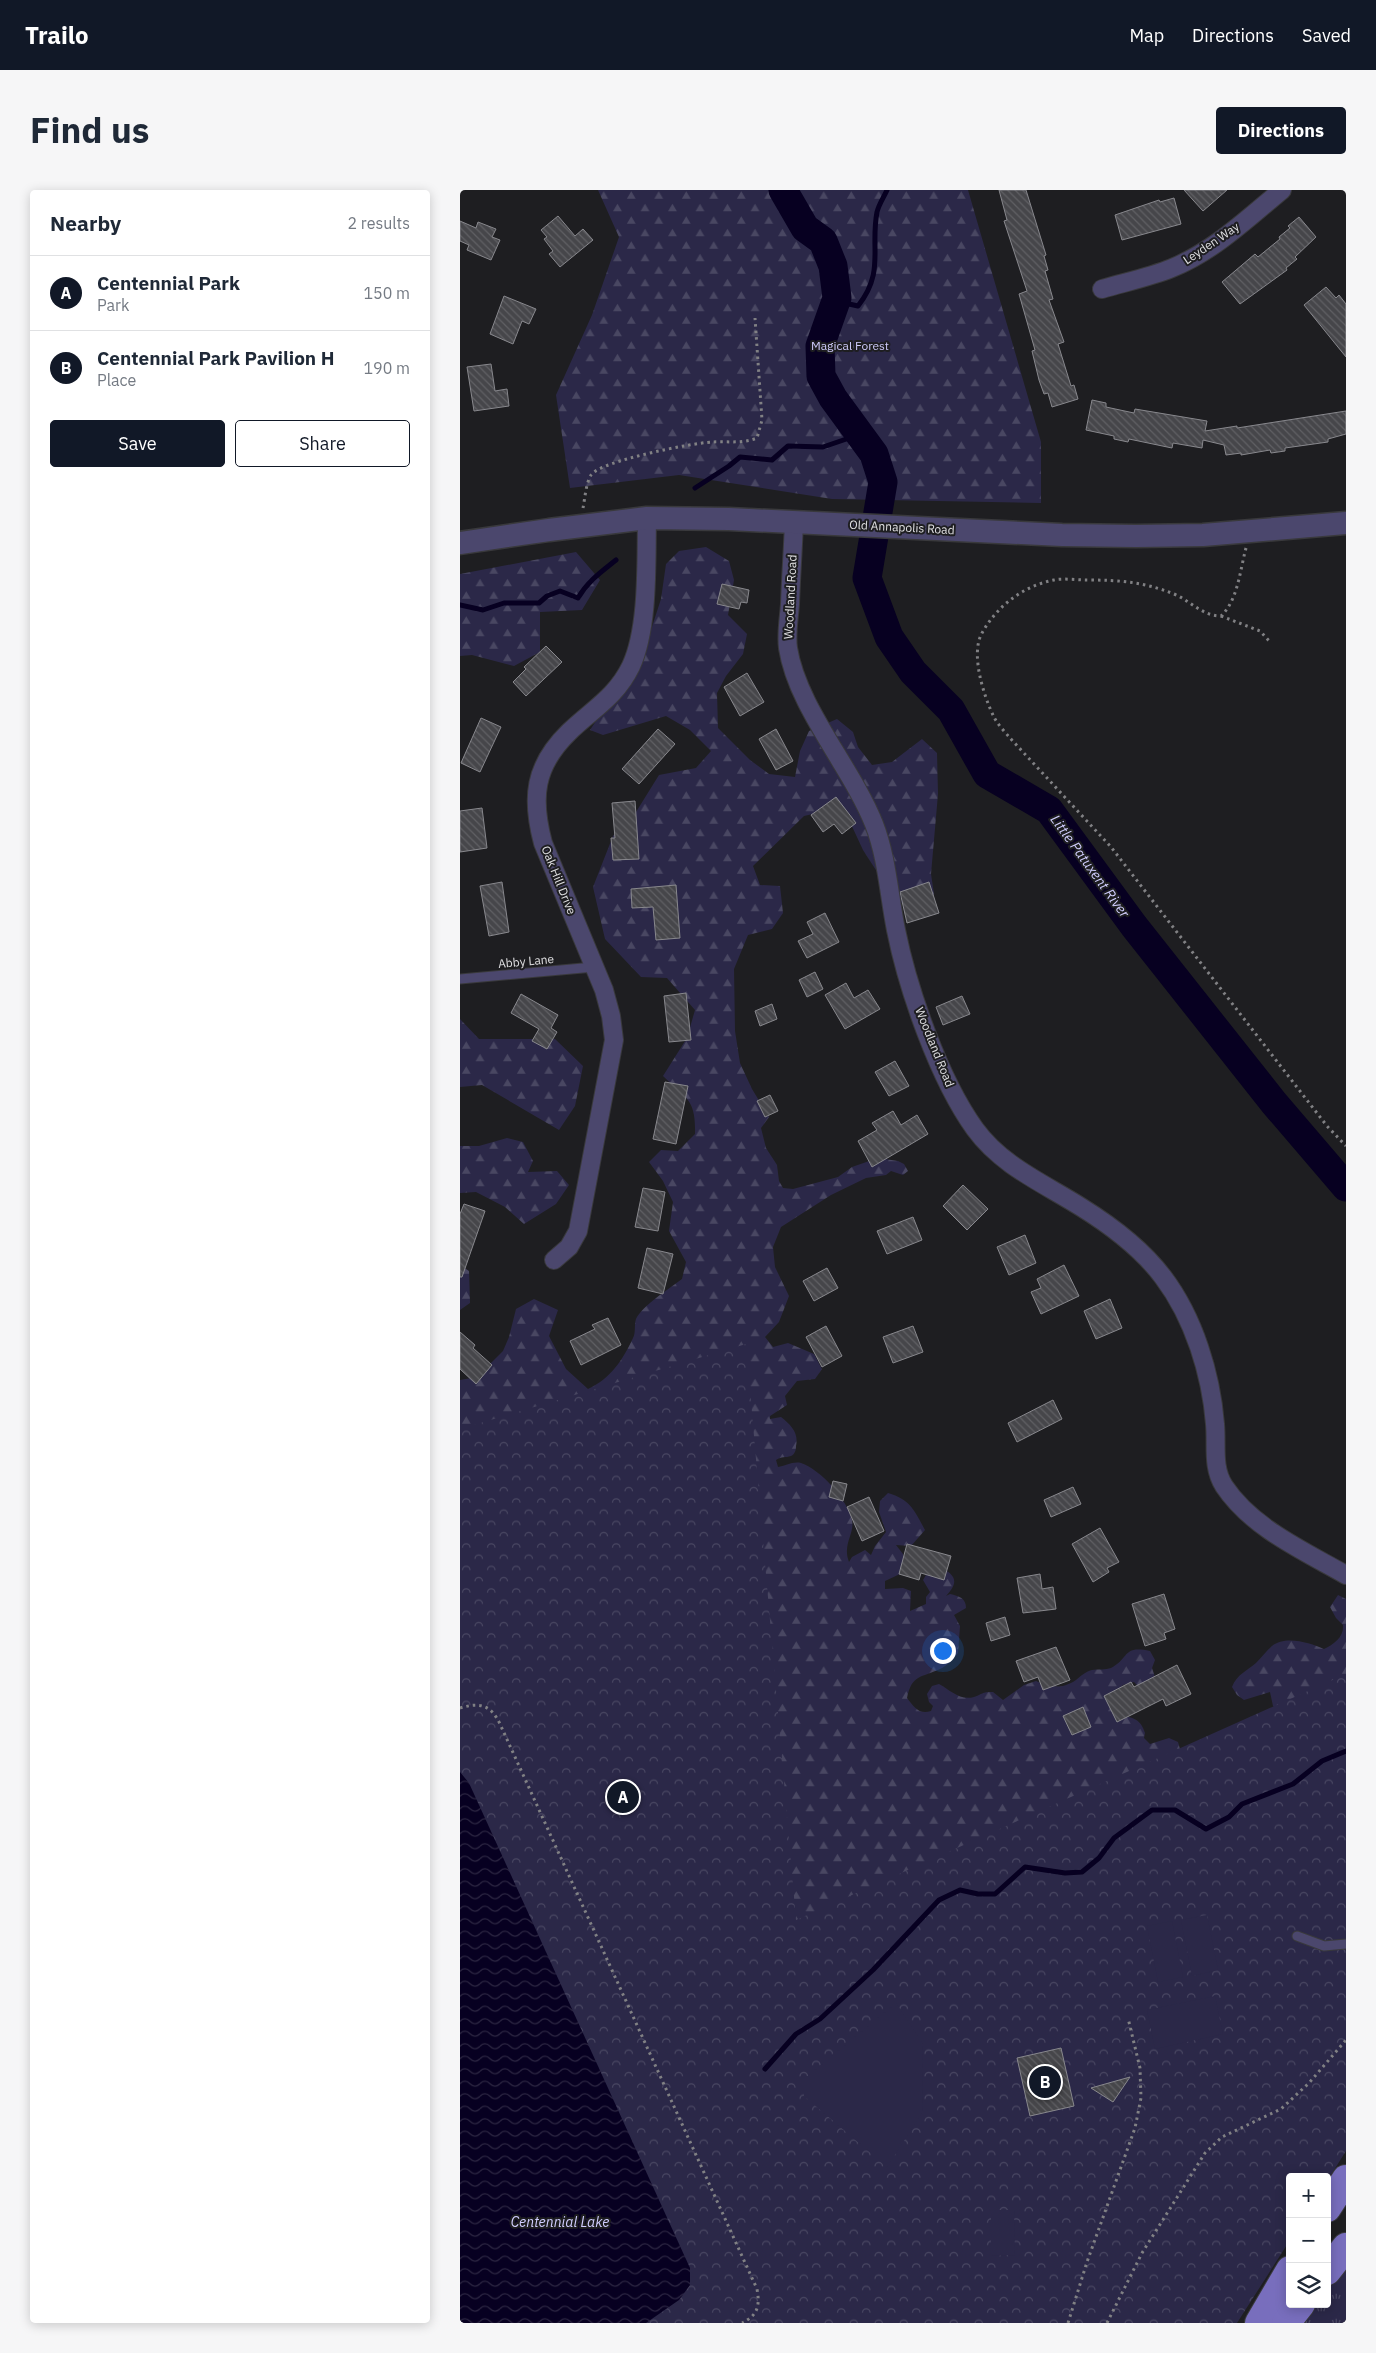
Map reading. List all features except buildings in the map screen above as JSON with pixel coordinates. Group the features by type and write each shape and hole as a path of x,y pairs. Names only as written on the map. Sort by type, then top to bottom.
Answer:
{"main road":[{"path":"1331,2202 1346,2179"},
{"path":"1331,2266 1346,2247"},
{"path":"1259,2323 1286,2277"},
{"path":"1286,2323 1298,2308"}],"street":[{"name":"Leyden Way","path":"1102,289 1173,268 1197,255 1223,238 1282,190"},
{"name":"Old Annapolis Road","path":"460,543 648,518 852,524 1062,535 1203,536 1346,523"},
{"name":"Oak Hill Drive","path":"554,1260 569,1247 578,1231 614,1040 611,1016 604,990 543,843 537,819 535,794 541,773 552,751 569,732 605,702 620,686 632,664 639,638 644,599 648,518"},
{"name":"Woodland Road","path":"794,522 788,648 808,703 875,825 897,935 928,1036 945,1077 976,1130 995,1151 1014,1168 1090,1213 1139,1252 1163,1276 1188,1322 1206,1368 1216,1426 1216,1467 1222,1483 1246,1510 1275,1534 1346,1575"}],"lane":[{"name":"Abby Lane","path":"460,979 594,967"},
{"path":"1297,1936 1324,1946 1346,1944"}],"path":[{"path":"580,526 592,474 604,464 683,446 711,442 746,442 757,438 762,420 755,318"},
{"path":"1221,616 1228,610 1234,596 1245,552"},
{"path":"1271,643 1260,631 1221,616 1211,616 1176,595 1124,580 1055,580 1034,586 1012,598 992,616 980,636 978,656 981,681 995,719 1010,738 1111,847 1167,922 1243,1015 1327,1126 1346,1146"},
{"path":"460,1708 476,1704 486,1706 495,1714 500,1724 757,2289 759,2304 756,2312 742,2323"},
{"path":"1068,2323 1087,2262 1135,2128 1142,2098 1140,2068 1128,2018"},
{"path":"1106,2323 1142,2253 1205,2153 1222,2137 1281,2109 1309,2083 1346,2040"}],"green space":[{"name":"Magical Forest","path":"598,190 968,190 1041,442 1041,503 832,499 679,475 570,488 556,395 592,315 619,237"},
{"path":"706,547 729,561 734,580 728,615 747,634 743,654 726,676 717,693 718,728 750,760 769,774 795,777 800,751 809,731 837,719 853,732 858,747 872,765 892,762 922,739 937,753 938,794 931,874 934,894 916,912 894,898 863,850 850,822 834,809 804,816 753,866 760,885 780,886 783,913 772,929 748,935 734,969 735,1031 740,1063 752,1089 769,1117 761,1128 766,1148 777,1165 779,1181 783,1188 793,1189 838,1177 852,1167 878,1158 898,1161 904,1164 908,1171 903,1175 891,1171 886,1175 866,1178 831,1195 781,1227 773,1247 775,1267 789,1296 779,1322 765,1337 773,1347 788,1343 814,1354 822,1369 815,1379 797,1381 785,1396 787,1405 770,1416 770,1419 781,1417 791,1426 797,1441 796,1449 791,1456 776,1460 778,1467 792,1463 801,1463 809,1467 832,1486 845,1503 852,1520 852,1530 847,1550 849,1562 852,1557 865,1550 871,1555 875,1546 886,1532 879,1512 880,1501 888,1493 902,1499 911,1507 925,1530 911,1546 896,1545 903,1554 905,1566 900,1574 885,1581 885,1589 903,1588 911,1591 910,1611 926,1604 926,1597 930,1592 923,1580 929,1570 939,1566 952,1575 954,1579 953,1586 946,1596 950,1594 961,1598 965,1602 966,1608 954,1615 960,1626 958,1653 945,1666 918,1678 912,1685 907,1698 917,1709 923,1712 931,1711 933,1706 929,1702 927,1694 932,1686 939,1684 964,1698 993,1692 1003,1700 1024,1685 1036,1681 1051,1686 1066,1685 1092,1670 1111,1668 1130,1651 1150,1651 1155,1660 1152,1668 1155,1677 1140,1688 1134,1682 1123,1685 1116,1692 1121,1716 1133,1718 1139,1722 1145,1733 1144,1738 1150,1744 1169,1738 1178,1742 1183,1760 895,1986 460,1704 460,1380 477,1377 503,1351 509,1337 516,1309 534,1299 558,1310 549,1336 566,1369 588,1389 596,1385 615,1368 625,1354 634,1336 635,1321 639,1314 657,1297 682,1279 686,1262 669,1231 673,1202 663,1181 649,1162 661,1150 678,1151 695,1134 694,1113 688,1100 663,1076 687,1038 695,1010 667,978 641,977 605,939 593,887 613,836 636,812 659,775 696,768 711,751 690,730 666,716 603,735 590,730 598,718 618,698 643,661 661,599 666,564 679,551"},
{"path":"576,552 600,580 582,610 540,612 540,652 514,666 472,655 460,656 460,574"},
{"path":"460,1019 479,1039 555,1039 583,1066 575,1106 559,1130 482,1085 460,1087"},
{"path":"507,1138 523,1142 533,1161 528,1172 557,1171 569,1185 556,1204 524,1224 505,1207 476,1192 460,1193 460,1146 479,1146"},
{"path":"460,1265 469,1271 470,1303 460,1310"},
{"path":"746,1344 796,1920 1346,1674 1346,2151 1331,2175 1331,2173 1286,2173 1286,2246 1237,2323 460,2323 460,1429"},
{"path":"1338,1595 1346,1599 1346,1682 1278,1711 1273,1706 1270,1692 1244,1700 1237,1695 1232,1687 1237,1679 1272,1646 1284,1641 1298,1641 1324,1649 1338,1640 1342,1633 1343,1625 1336,1618 1330,1607"},
{"path":"1207,1915 1218,1970 1192,1976 1181,1920"},
{"path":"1172,1921 1183,1977 1158,1982 1147,1926"},
{"path":"1215,1996 1223,2034 1155,2049 1147,2010"},
{"path":"896,2003 923,2044 922,2113 887,2167 804,2096 804,2079"},
{"path":"991,2210 1014,2210 1015,2255 991,2256"},
{"path":"1346,2265 1346,2323 1304,2323 1315,2308 1331,2308 1331,2286"}],"water":[{"name":"Centennial Lake","path":"460,1772 469,1783 690,2268 690,2285 679,2300 646,2323 460,2323"}],"waterway":[{"name":"Little Patuxent River","path":"783,190 805,228 823,241 833,266 837,298 820,346 821,376 833,398 874,454 883,482 867,578 889,637 913,672 951,710 987,774 1049,810 1134,926 1274,1103 1346,1187"},
{"path":"834,307 849,304 858,306 866,294 874,271 877,212 887,190"},
{"path":"695,488 740,457 772,460 788,446 823,447 861,434"},
{"path":"460,605 483,610 504,603 539,603 547,596 560,591 578,598 590,582 616,560"},
{"path":"765,2069 796,2034 820,2019 873,1970 939,1900 960,1890 978,1894 995,1894 1025,1867 1065,1873 1082,1872 1099,1858 1114,1838 1152,1810 1175,1810 1206,1829 1229,1817 1242,1804 1293,1784 1322,1761 1346,1751"}],"place":[{"name":"Centennial Park","path":"623,1797"},
{"name":"Centennial Park Pavilion H","path":"1045,2082"}]}
